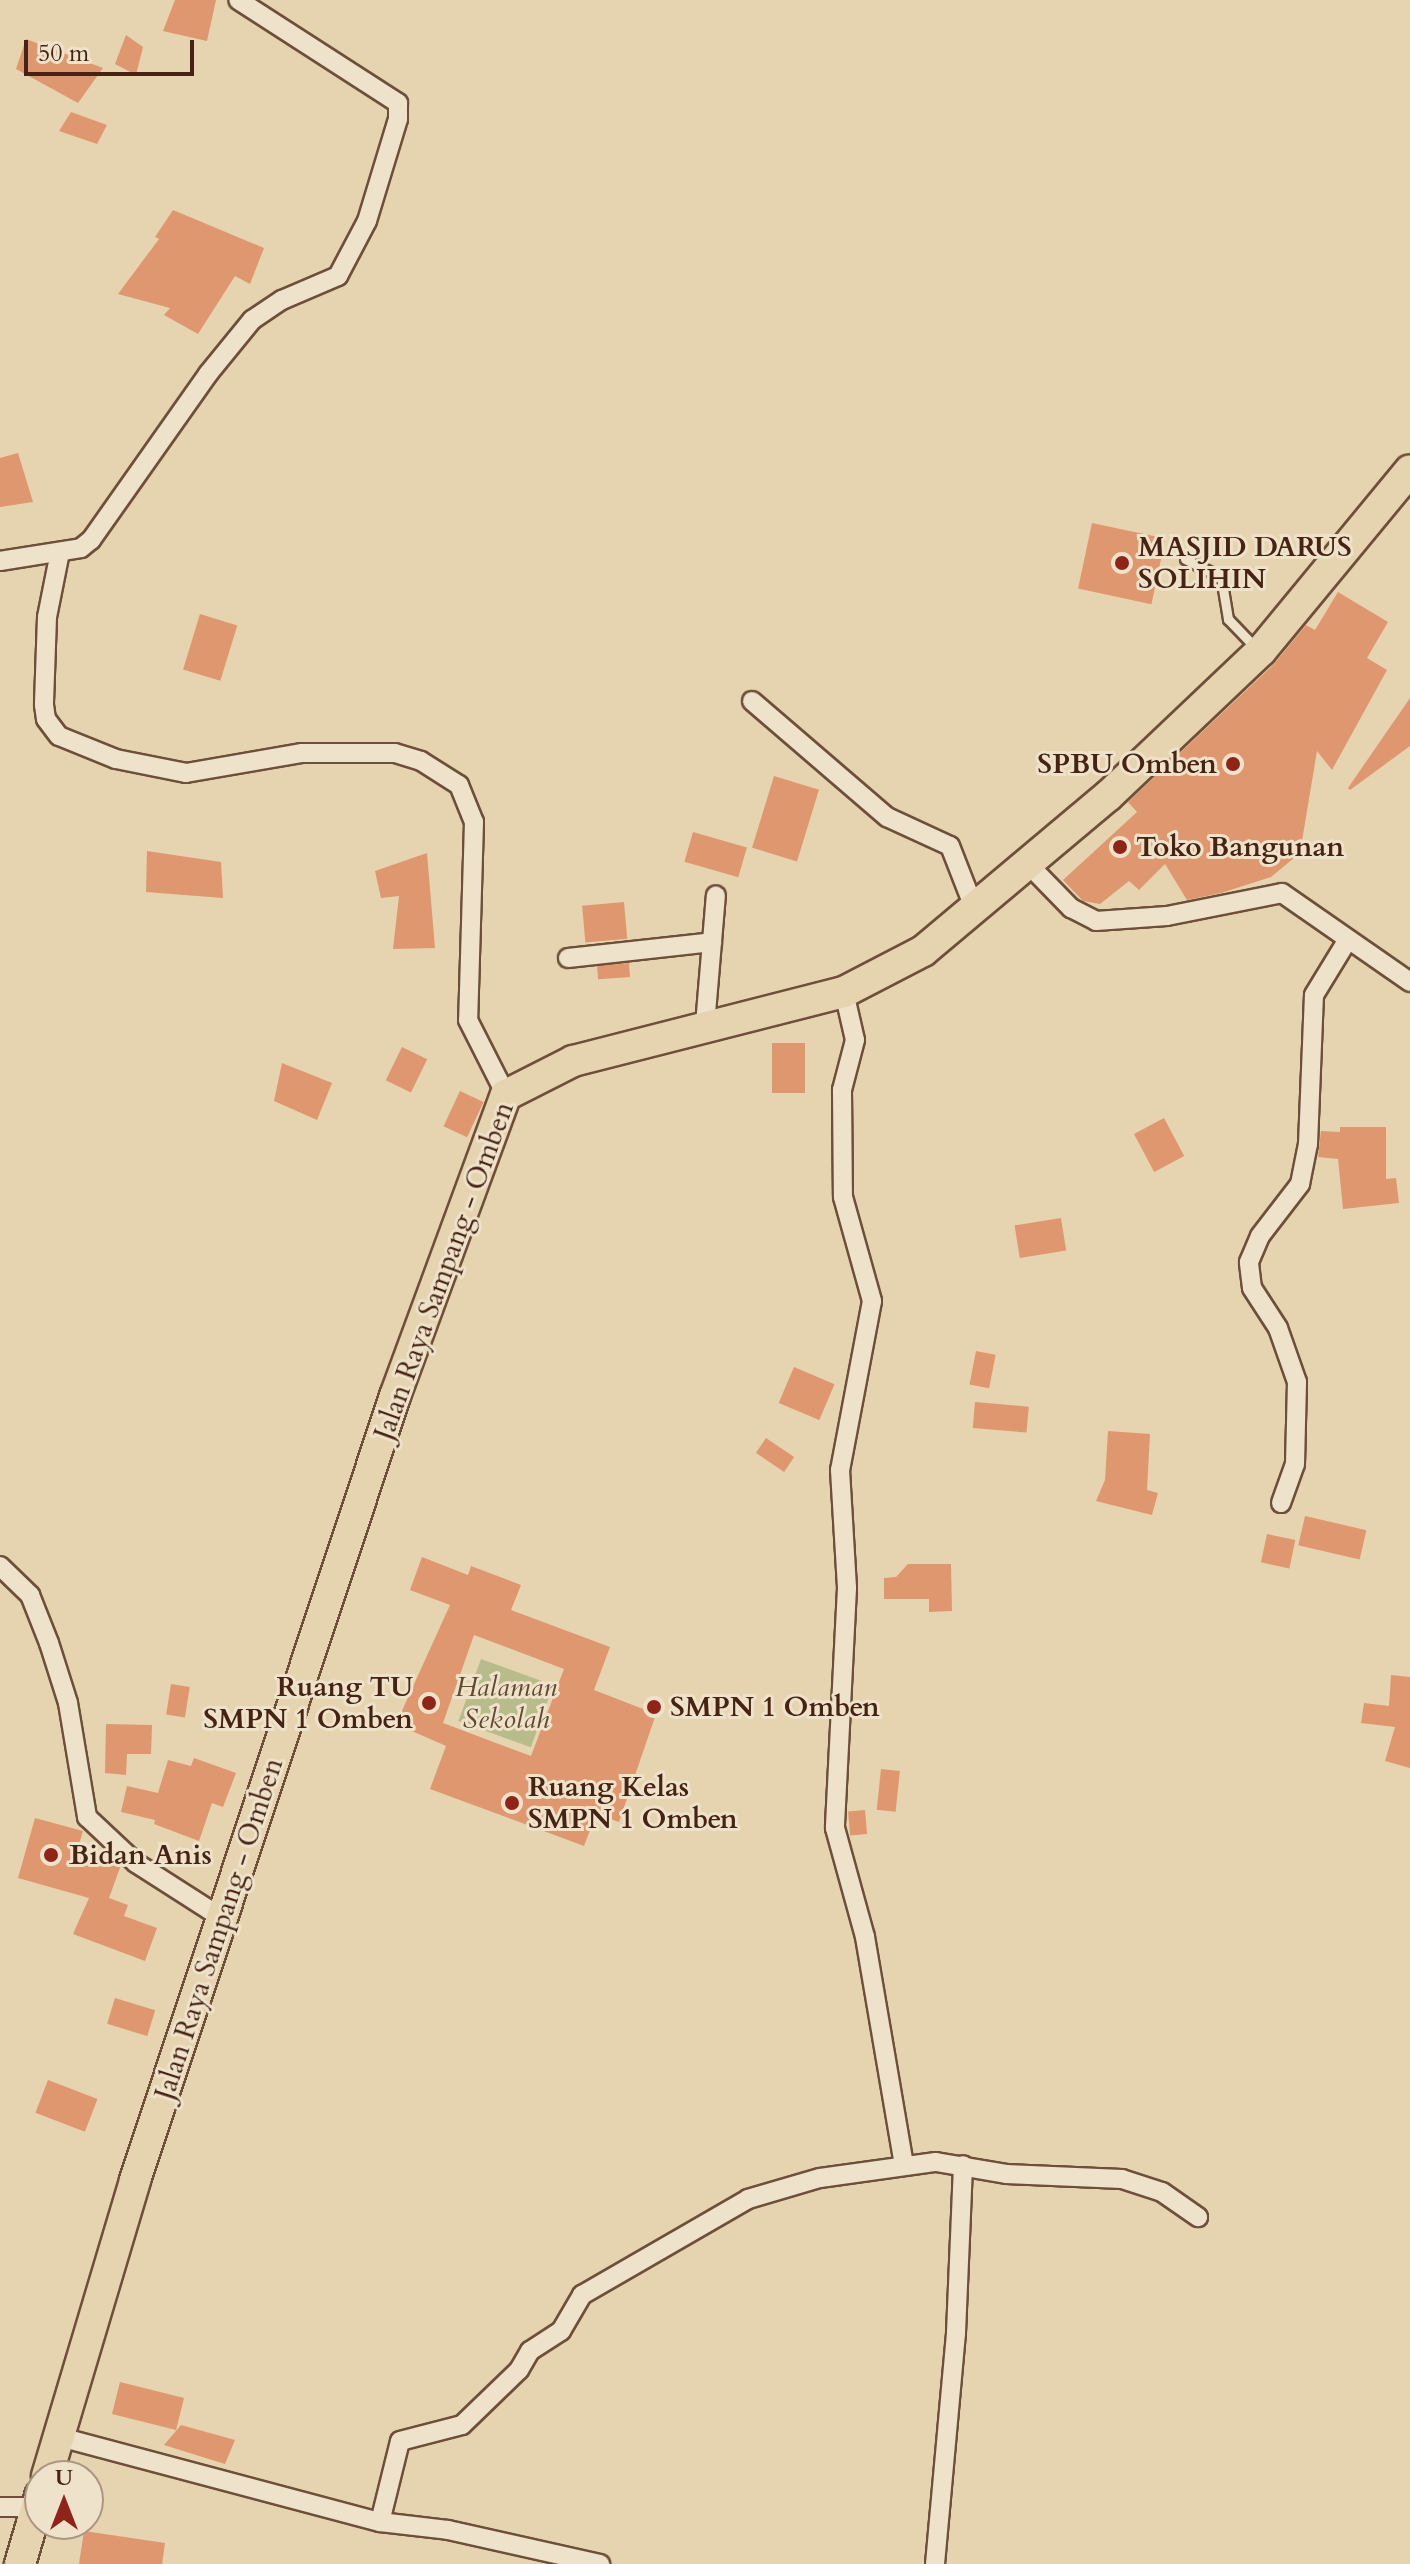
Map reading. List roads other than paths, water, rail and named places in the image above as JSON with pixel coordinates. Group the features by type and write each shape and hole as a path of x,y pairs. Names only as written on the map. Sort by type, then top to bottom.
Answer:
{"main road":[{"name":"Jalan Raya Sampang - Omben","path":"52,2460 135,2180 400,1381 506,1095 573,1061 705,1025 784,1010 844,992 923,951 1028,864 1261,651 1410,470"},
{"path":"20,2564 27,2540"}],"street":[{"path":"0,561 60,552 91,540 208,374 252,320 347,267 367,221 396,128 398,103 238,0"},
{"path":"60,552 47,617 44,705 46,719 59,736 116,759 186,773 302,753 395,753 421,761 459,785 474,822 468,1020 506,1095"},
{"path":"752,701 887,817 950,846 975,910"},
{"path":"1028,864 1071,908 1096,921 1167,916 1282,893 1410,982"},
{"path":"705,1025 716,895"},
{"path":"1281,1503 1295,1464 1297,1382 1278,1328 1252,1288 1249,1262 1260,1236 1300,1184 1308,1144 1314,995 1347,941"},
{"path":"568,958 712,942"},
{"path":"844,992 855,1040 842,1090 843,1197 872,1301 840,1470 847,1588 835,1828 865,1937 904,2164"},
{"path":"0,1566 30,1595 49,1643 68,1703 87,1817 123,1854 222,1918"},
{"path":"380,2522 400,2441 462,2425 519,2370 530,2351 561,2331 582,2295 748,2199 820,2178 904,2164 963,2165 1006,2174 1122,2179 1162,2192 1198,2217"},
{"path":"935,2564 955,2349 963,2165"},
{"path":"60,2437 380,2522 448,2530 600,2564"},
{"path":"0,2507 24,2504"}],"lane":[{"path":"1185,559 1221,577 1228,619 1261,651"}],"place":[{"name":"MASJID DARUS SOLIHIN","path":"1122,563"},
{"name":"SPBU Omben","path":"1233,764"},
{"name":"Toko Bangunan","path":"1120,847"},
{"name":"Ruang TU SMPN 1 Omben","path":"429,1703"},
{"name":"SMPN 1 Omben","path":"654,1707"},
{"name":"Ruang Kelas SMPN 1 Omben","path":"512,1803"},
{"name":"Bidan Anis","path":"51,1855"}],"park label":[{"name":"Halaman Sekolah","path":"506,1703"}]}
